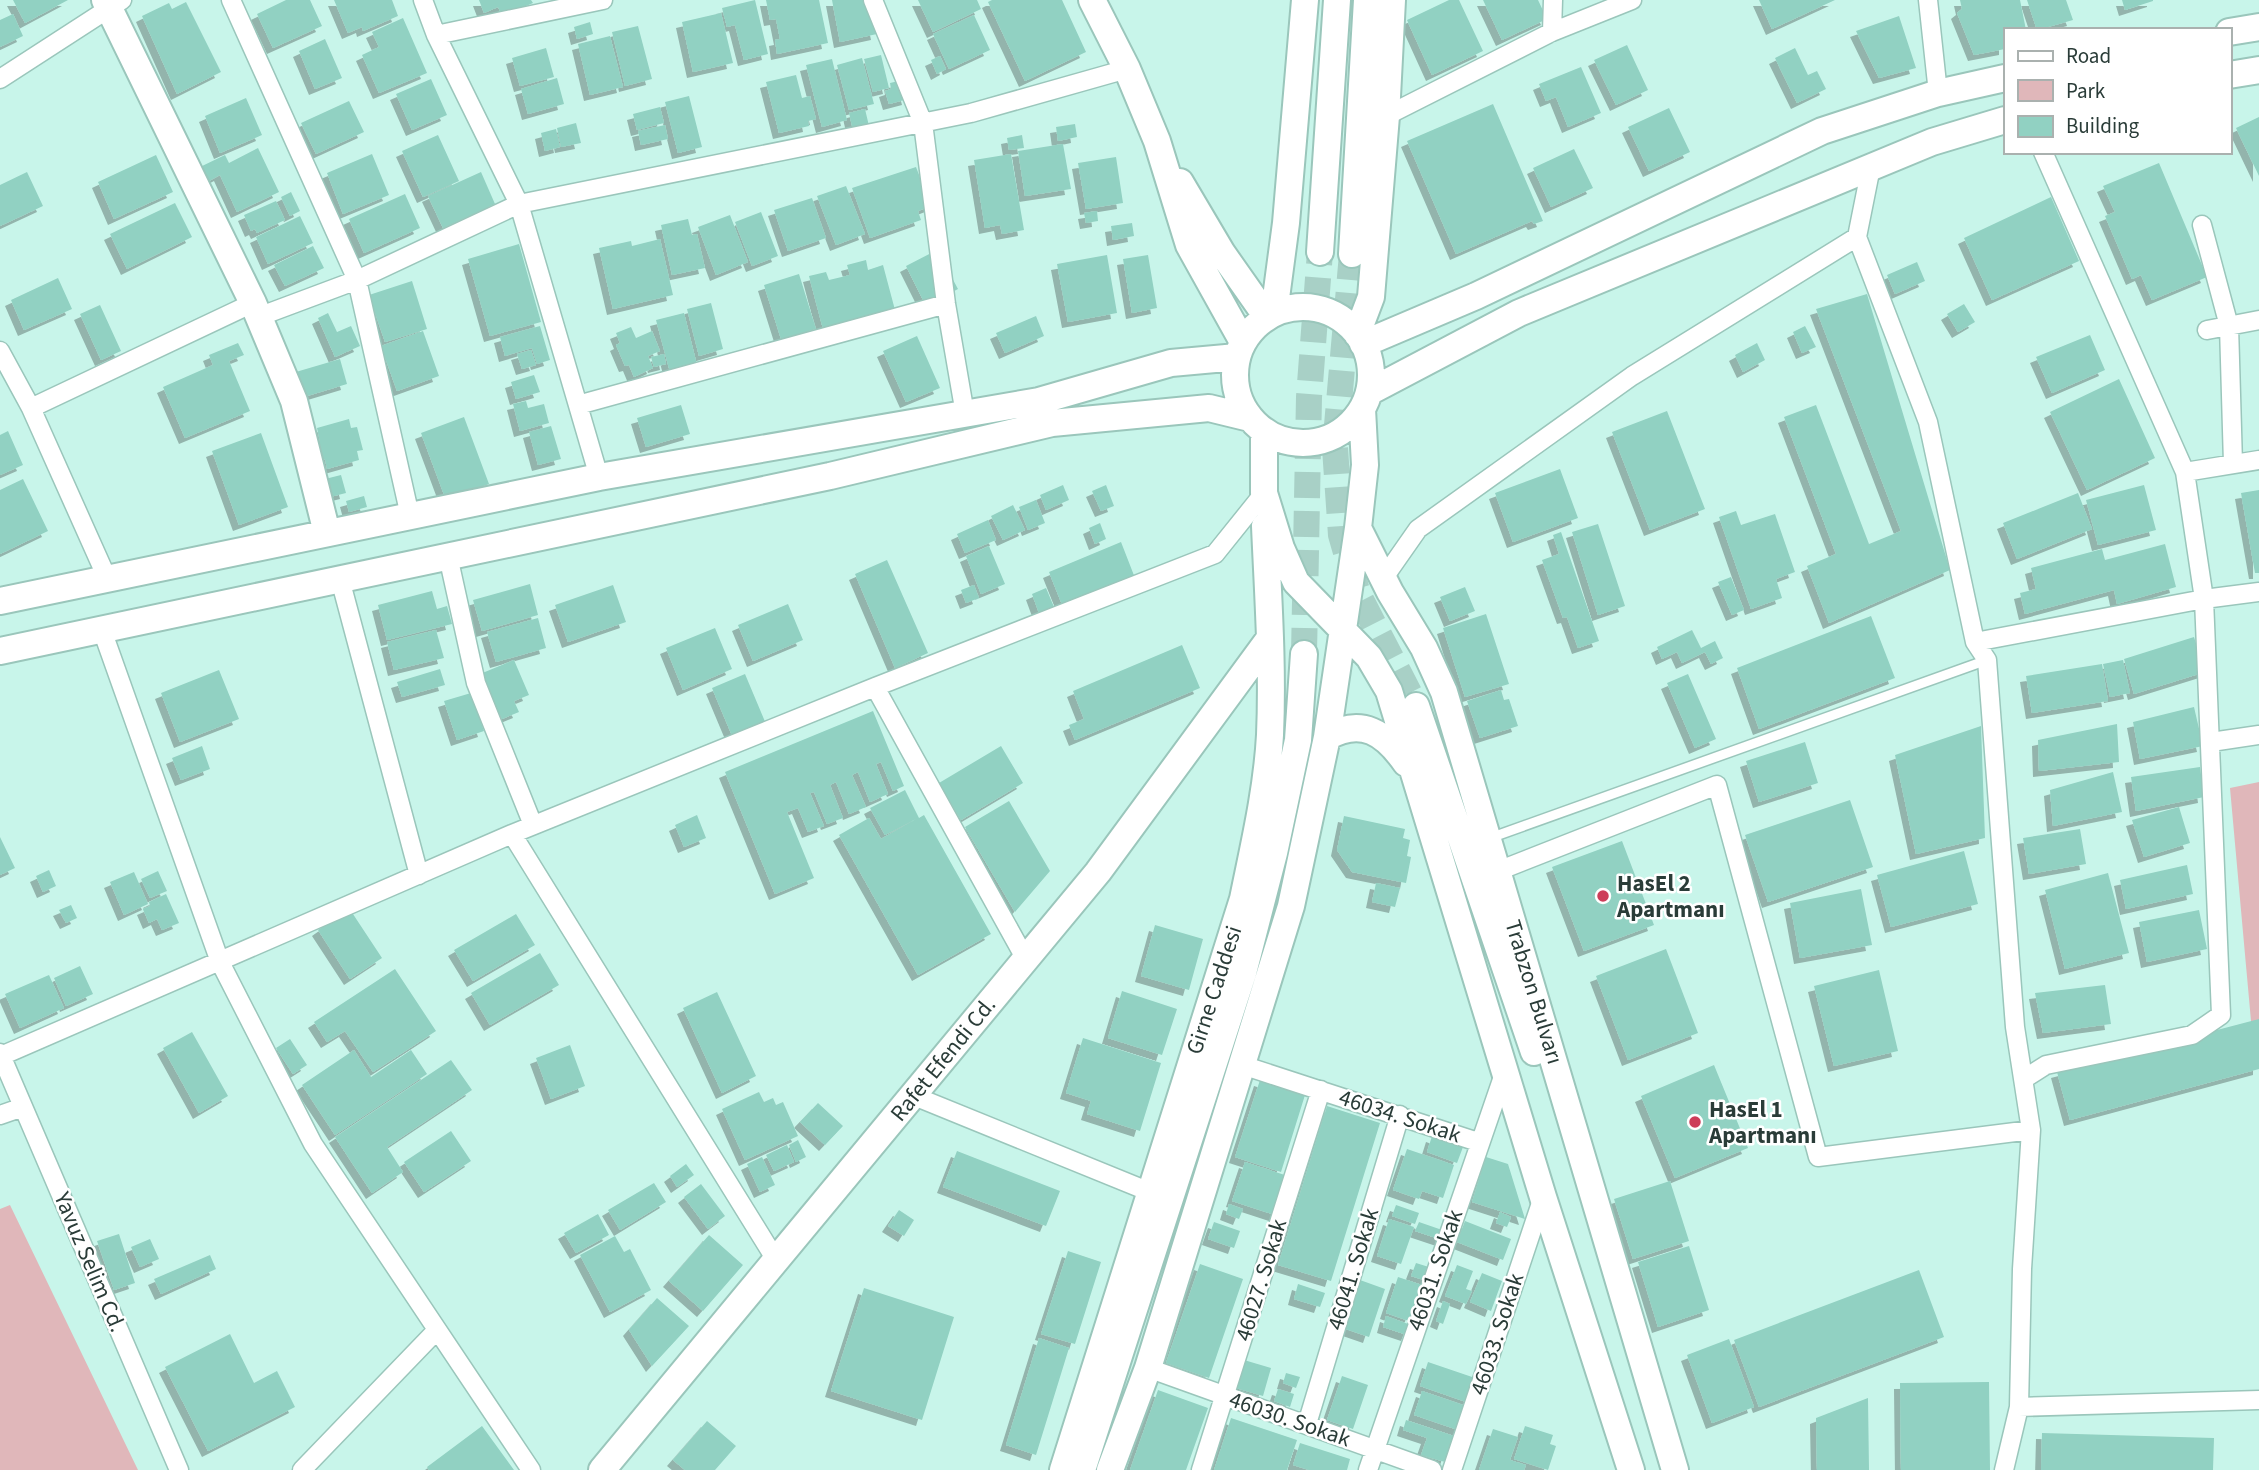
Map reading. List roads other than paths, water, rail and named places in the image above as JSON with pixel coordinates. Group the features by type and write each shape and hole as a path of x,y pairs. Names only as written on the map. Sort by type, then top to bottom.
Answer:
{"main road":[{"path":"1092,0 1127,69 1157,141 1189,245 1240,350 1236,389 1257,424 1264,493 1281,548 1296,582 1342,626 1369,657 1389,691 1543,1197 1631,1470"},
{"path":"1270,315 1286,223 1305,0"},
{"path":"1320,252 1338,0"},
{"path":"1352,254 1367,0"},
{"path":"1360,339 1371,297 1386,116 1392,0"},
{"path":"113,3 256,310 294,401 327,534"},
{"path":"2231,32 2259,27"},
{"path":"2231,75 2259,70"},
{"path":"1360,339 1476,296 1822,131 1938,93 2004,78"},
{"path":"0,650 830,477 1052,423 1209,408 1257,424 1299,443 1318,442 1335,436 1351,424 1366,400 1519,313 1932,142 2004,120"},
{"path":"1157,141 1222,253 1270,315"},
{"path":"0,601 599,477 1039,401 1171,363 1240,350 1270,315 1292,307 1311,307 1330,312 1360,339 1371,372 1366,400 1365,465 1358,528 1327,737"},
{"name":"Girne Caddesi","path":"1063,1470 1243,899 1260,816 1270,737 1270,638 1264,493"},
{"name":"Trabzon Bulvarı","path":"1358,528 1383,579 1424,648 1444,692 1675,1470"},
{"name":"Rafet Efendi Cd.","path":"602,1470 1098,872 1270,638"},
{"name":"Girne Caddesi","path":"1082,1470 1243,973 1274,853 1298,740 1304,654"},
{"path":"1416,706 1647,1374"},
{"path":"1327,737 1344,727 1367,729 1384,737 1412,772"},
{"name":"Girne Caddesi","path":"1110,1470 1148,1368 1291,906 1327,737"}],"street":[{"path":"231,0 357,280 410,516"},
{"path":"423,0 436,35 519,204 599,477"},
{"path":"436,35 603,0"},
{"path":"873,0 923,123 946,304 965,414"},
{"path":"1552,32 1553,0"},
{"path":"1386,116 1552,32 1632,0"},
{"path":"1928,0 1938,93"},
{"path":"0,79 113,3"},
{"path":"31,408 256,310 357,280 519,204 971,113 1127,69"},
{"path":"2024,1079 2046,1065 2192,1035 2221,1015 2204,599 2185,472 2044,154"},
{"path":"1871,167 1857,237 1928,422 1975,642 1987,660 2011,986 2031,1130 2022,1269 2019,1407 2004,1470"},
{"path":"2202,225 2229,326 2233,464"},
{"path":"1383,579 1418,529 1632,376 1857,237"},
{"path":"578,405 946,304"},
{"path":"2207,330 2259,320"},
{"path":"0,351 31,408 107,578"},
{"path":"2185,472 2259,460"},
{"path":"1,1055 533,825 874,687 1215,554 1264,493"},
{"path":"448,556 476,683 533,825"},
{"path":"340,579 419,875"},
{"path":"1975,642 2204,599 2259,592"},
{"path":"102,629 220,962 313,1144 531,1470"},
{"path":"874,687 1025,958"},
{"path":"2211,742 2259,736"},
{"path":"1498,871 1717,785 1818,1157 2031,1130"},
{"path":"512,834 776,1260"},
{"name":"Yavuz Selim Cd.","path":"1,1055 179,1470"},
{"name":"46034. Sokak","path":"1242,1065 1479,1142"},
{"name":"46031. Sokak","path":"1368,1470 1505,1071"},
{"name":"46027. Sokak","path":"1201,1470 1321,1090"},
{"path":"914,1096 1150,1192"},
{"path":"0,1115 23,1107"},
{"name":"46041. Sokak","path":"1307,1424 1400,1115"},
{"name":"46033. Sokak","path":"1452,1470 1543,1197"},
{"path":"302,1470 438,1330"},
{"name":"46030. Sokak","path":"1148,1368 1432,1470"},
{"path":"2019,1407 2259,1400"}],"lane":[{"path":"1488,839 1987,660"}],"tunnel":[{"path":"1304,654 1309,397 1320,252"},
{"path":"1352,254 1335,448 1341,535 1358,594 1416,706"}],"place":[{"name":"HasEl 2 Apartmanı","path":"1603,896"},
{"name":"HasEl 1 Apartmanı","path":"1695,1122"}]}
